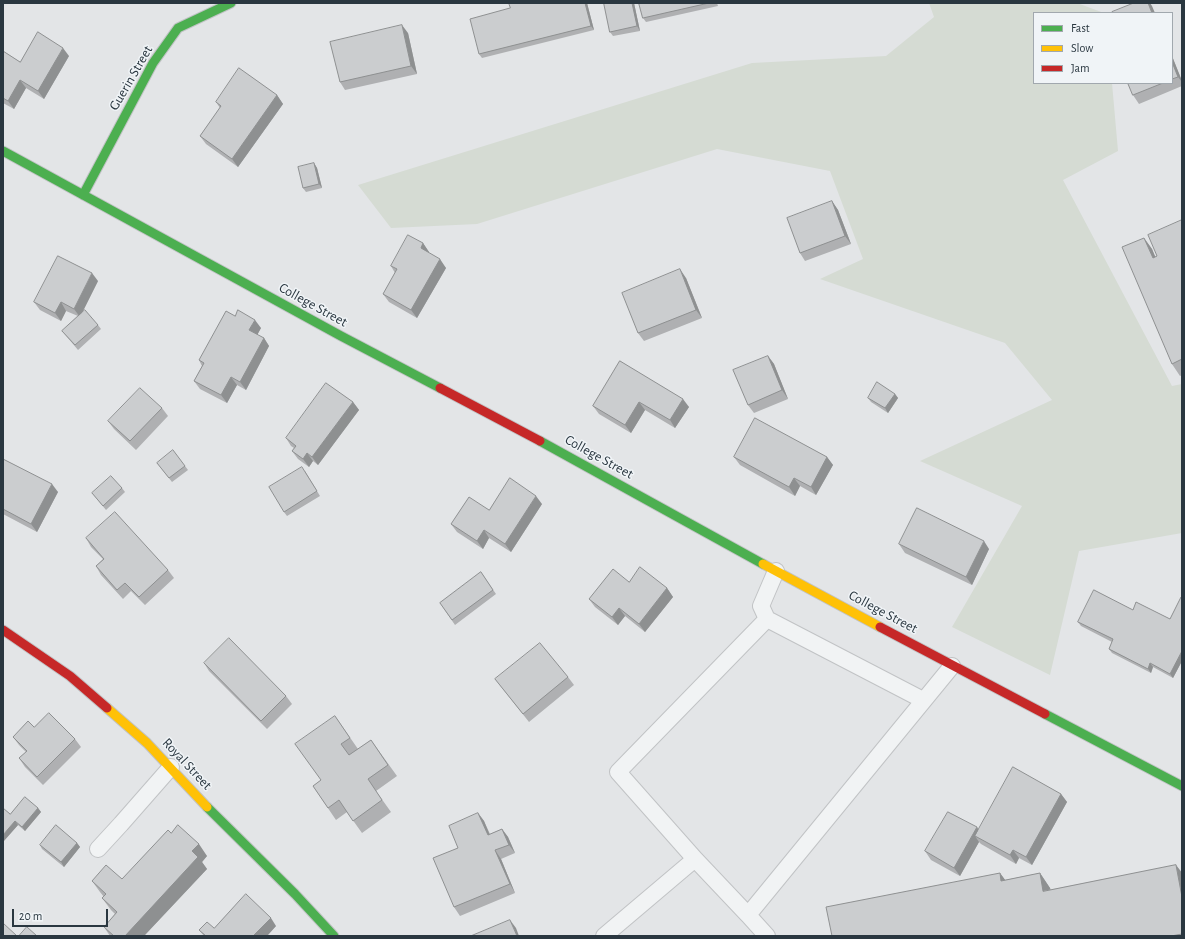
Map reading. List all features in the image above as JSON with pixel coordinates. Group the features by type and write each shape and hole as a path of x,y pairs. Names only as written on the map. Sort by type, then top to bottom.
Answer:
{"street":[{"name":"Guerin Street","path":"83,195 153,63 178,28 231,3"},
{"name":"College Street","path":"3,151 341,336 530,435 952,666 1182,786"},
{"name":"Royal Street","path":"3,630 70,676 147,743 216,816 295,894 334,936"}],"lane":[{"path":"776,571 761,606 767,619 923,700"},
{"path":"767,619 618,772 695,859 768,936"},
{"path":"748,915 952,666"},
{"path":"98,849 171,768"},
{"path":"604,936 695,859"}],"shaded area":[{"path":"929,3 1077,3 1101,12 1033,12 1033,84 1112,84 1118,151 1063,180 1172,386 1182,384 1182,533 1079,551 1050,675 952,627 1022,506 920,461 1052,400 1005,343 820,279 863,259 830,171 717,149 477,224 391,228 358,185 752,63 886,56 934,17"}],"building":[{"path":"509,3 585,3 591,26 479,54 470,19 510,8"},
{"path":"604,3 632,3 637,26 610,32"},
{"path":"639,3 709,3 643,18"},
{"path":"1134,3 1148,3 1152,12 1112,12"},
{"path":"402,25 411,66 340,82 330,42"},
{"path":"38,32 63,48 38,91 20,80 8,101 3,98 3,51 20,62"},
{"path":"1173,64 1178,77 1173,79"},
{"path":"239,68 277,95 232,159 200,136 221,106 216,102"},
{"path":"1128,84 1160,84 1133,95"},
{"path":"314,163 319,184 303,188 298,167"},
{"path":"832,201 845,236 800,253 787,218"},
{"path":"1182,220 1182,359 1172,364 1122,247 1144,238 1153,258 1157,256 1148,235"},
{"path":"408,235 423,243 421,248 440,259 411,310 383,294 397,269 391,266"},
{"path":"58,256 92,273 74,309 61,302 55,313 34,302"},
{"path":"680,269 696,310 638,333 622,293"},
{"path":"85,310 98,325 75,345 62,331"},
{"path":"238,310 255,320 249,330 264,338 240,382 231,377 221,395 194,381 204,363 199,360 226,311 235,316"},
{"path":"768,356 782,390 748,405 733,370"},
{"path":"620,361 683,399 670,420 639,402 625,425 593,406"},
{"path":"877,382 895,394 885,408 868,398"},
{"path":"326,383 353,402 312,457 307,453 303,459 292,451 296,446 286,438"},
{"path":"140,388 162,408 130,441 108,421"},
{"path":"755,418 827,457 811,487 794,478 789,487 734,457"},
{"path":"173,450 185,466 169,478 157,463"},
{"path":"3,459 52,484 31,524 3,509"},
{"path":"302,467 317,491 284,512 269,487"},
{"path":"111,476 122,488 103,506 92,493"},
{"path":"510,478 536,496 505,544 484,530 477,541 451,524 469,497 489,510"},
{"path":"917,508 984,541 966,577 899,544"},
{"path":"115,512 168,570 139,597 125,583 117,590 96,566 104,559 86,538"},
{"path":"640,567 667,588 639,624 619,608 612,617 589,599 613,569 629,582"},
{"path":"481,572 493,590 452,620 440,603"},
{"path":"1094,590 1133,610 1136,602 1170,619 1182,597 1182,651 1170,674 1150,663 1148,669 1109,649 1113,639 1078,622"},
{"path":"229,638 286,696 261,721 204,663"},
{"path":"540,643 568,677 523,714 495,679"},
{"path":"49,713 75,739 37,777 19,758 27,751 13,737 28,721 34,727"},
{"path":"335,716 350,738 341,744 349,755 371,740 388,765 368,779 382,800 353,821 339,800 328,808 313,786 321,780 295,744"},
{"path":"1013,767 1061,794 1026,857 1013,850 1010,855 975,836"},
{"path":"25,797 38,808 22,827 15,821 3,835 3,808 10,814"},
{"path":"948,812 977,827 954,868 925,851"},
{"path":"478,813 488,835 502,829 509,845 495,850 510,884 454,907 433,858 458,848 449,826"},
{"path":"56,825 77,843 61,862 40,845"},
{"path":"178,825 199,844 192,851 198,857 125,936 114,936 104,927 117,912 102,898 106,894 92,881 106,865 122,879 168,830 171,833"},
{"path":"1176,865 1182,897 1182,934 1171,936 832,936 826,907 1000,873 1001,881 1040,873 1043,891"},
{"path":"246,894 271,918 253,936 206,936 199,930 207,922 214,928"},
{"path":"510,920 517,936 471,936"},
{"path":"3,923 17,936 3,936"},
{"path":"27,927 37,936 19,936"}],"traffic: fast":[{"path":"83,195 153,63 178,28 231,3"},
{"path":"3,151 341,336 440,388"},
{"path":"540,441 763,564"},
{"path":"1045,714 1182,786"},
{"path":"207,807 295,894 334,936"}],"traffic: slow":[{"path":"763,564 880,627"},
{"path":"107,708 147,743 207,807"}],"traffic: jam":[{"path":"440,388 540,441"},
{"path":"880,627 1045,714"},
{"path":"3,630 70,676 107,708"}]}
